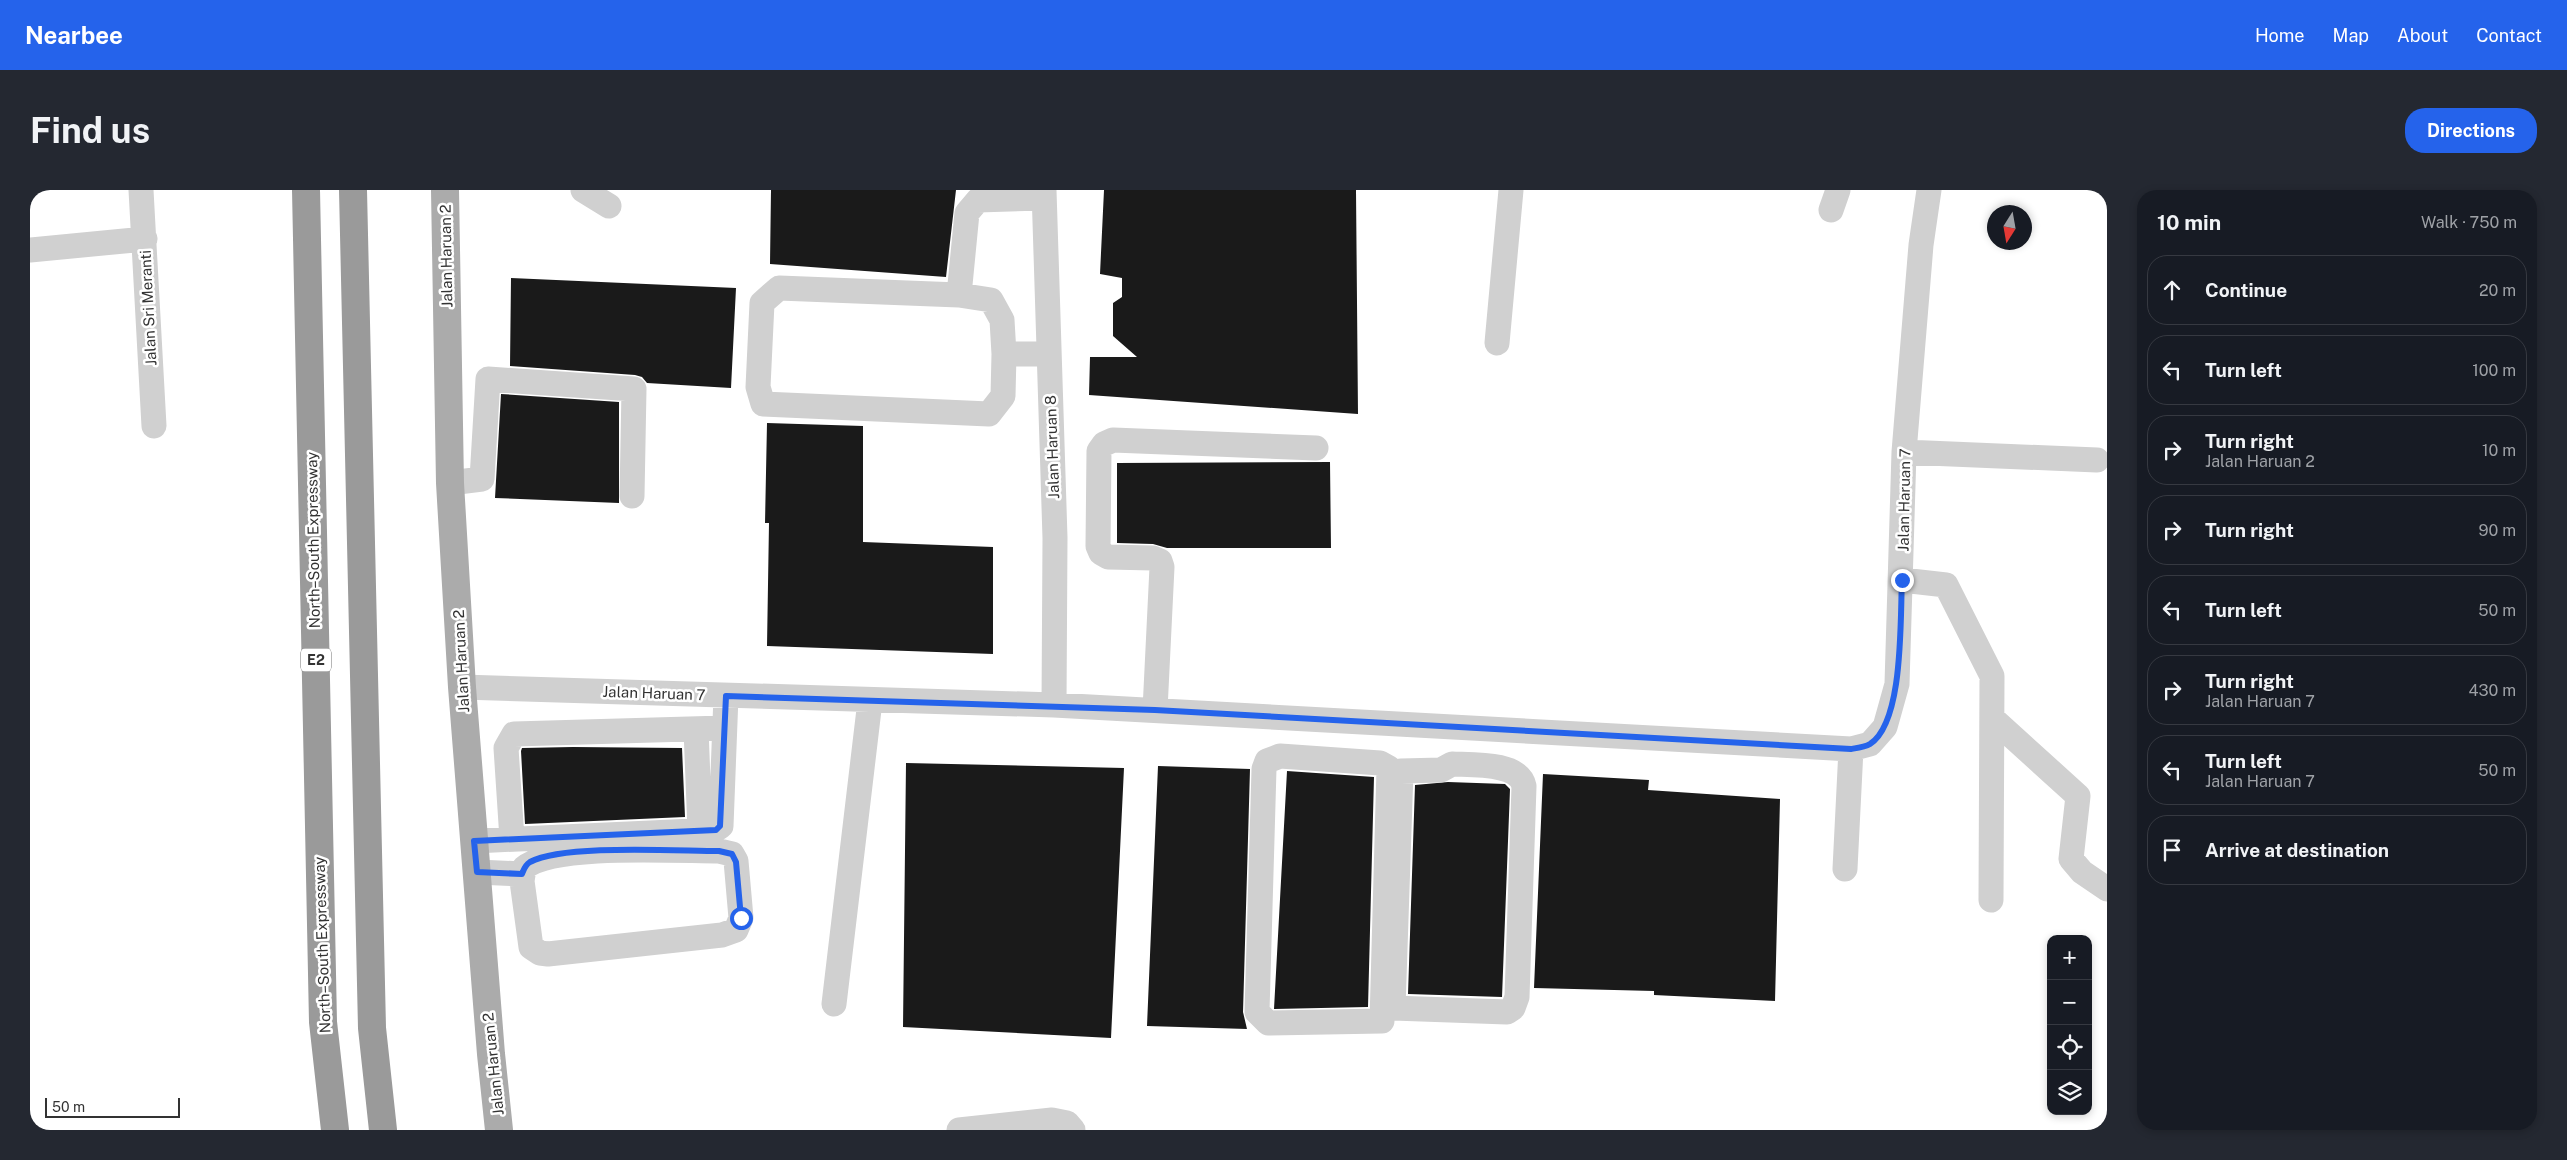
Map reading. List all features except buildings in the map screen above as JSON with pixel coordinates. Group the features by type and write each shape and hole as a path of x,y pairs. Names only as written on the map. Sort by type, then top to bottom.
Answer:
{"highway":[{"name":"North–South Expressway","path":"306,190 323,1022 335,1130"},
{"path":"353,190 372,1028 383,1130"}],"main road":[{"name":"Jalan Haruan 2","path":"445,190 450,483 462,687 491,1054 499,1130"}],"street":[{"name":"Jalan Sri Meranti","path":"141,190 154,426"},
{"path":"583,190 609,206"},
{"path":"1497,343 1511,190"},
{"name":"Jalan Haruan 7","path":"462,687 870,701 1054,705 1851,749 1870,744 1885,727 1897,684 1902,580 1904,452 1921,245 1929,190"},
{"path":"959,295 967,213 978,200 1044,194"},
{"name":"Jalan Haruan 8","path":"1044,194 1055,538 1054,705"},
{"path":"30,250 145,239"},
{"path":"778,288 959,295 991,300 1002,320 1004,354 1003,396 989,414 762,404 758,387 762,303 778,288"},
{"path":"1004,354 1049,354"},
{"path":"450,483 482,479 488,379 634,389 632,496"},
{"path":"1155,710 1162,568 1160,561 1152,558 1108,557 1101,553 1098,546 1099,451 1104,444 1113,440 1316,448"},
{"path":"1904,452 2097,460"},
{"path":"1902,580 1946,585 1992,676 1991,900"},
{"path":"474,841 716,830 720,826 726,696"},
{"path":"834,1004 870,701"},
{"path":"1992,718 2078,796 2071,859 2082,872 2107,889"},
{"path":"1359,762 1365,722"},
{"path":"512,839 506,748 514,734 724,728"},
{"path":"1482,766 1484,728"},
{"path":"696,729 700,831"},
{"path":"1845,869 1851,749"},
{"path":"1280,756 1359,762 1380,763 1389,768 1382,1020 1268,1022 1257,1012 1264,769 1267,761 1280,756"},
{"path":"1452,764 1482,766 1510,770 1520,776 1524,786 1516,1004 1507,1012 1393,1008 1401,771 1441,770 1452,764"},
{"path":"719,851 732,854 736,862 741,918 736,930 722,935 540,953 531,947 522,874 524,868 530,862 572,853 719,851"},
{"path":"477,872 522,874"},
{"path":"959,1130 1052,1120 1062,1120 1073,1130"}],"route":[{"path":"741,918 736,862 732,854 719,851 572,853 530,862 524,868 522,874 477,872 474,841 716,830 720,826 726,696 1054,705 1851,749 1870,744 1885,727 1897,684 1902,580"}]}
